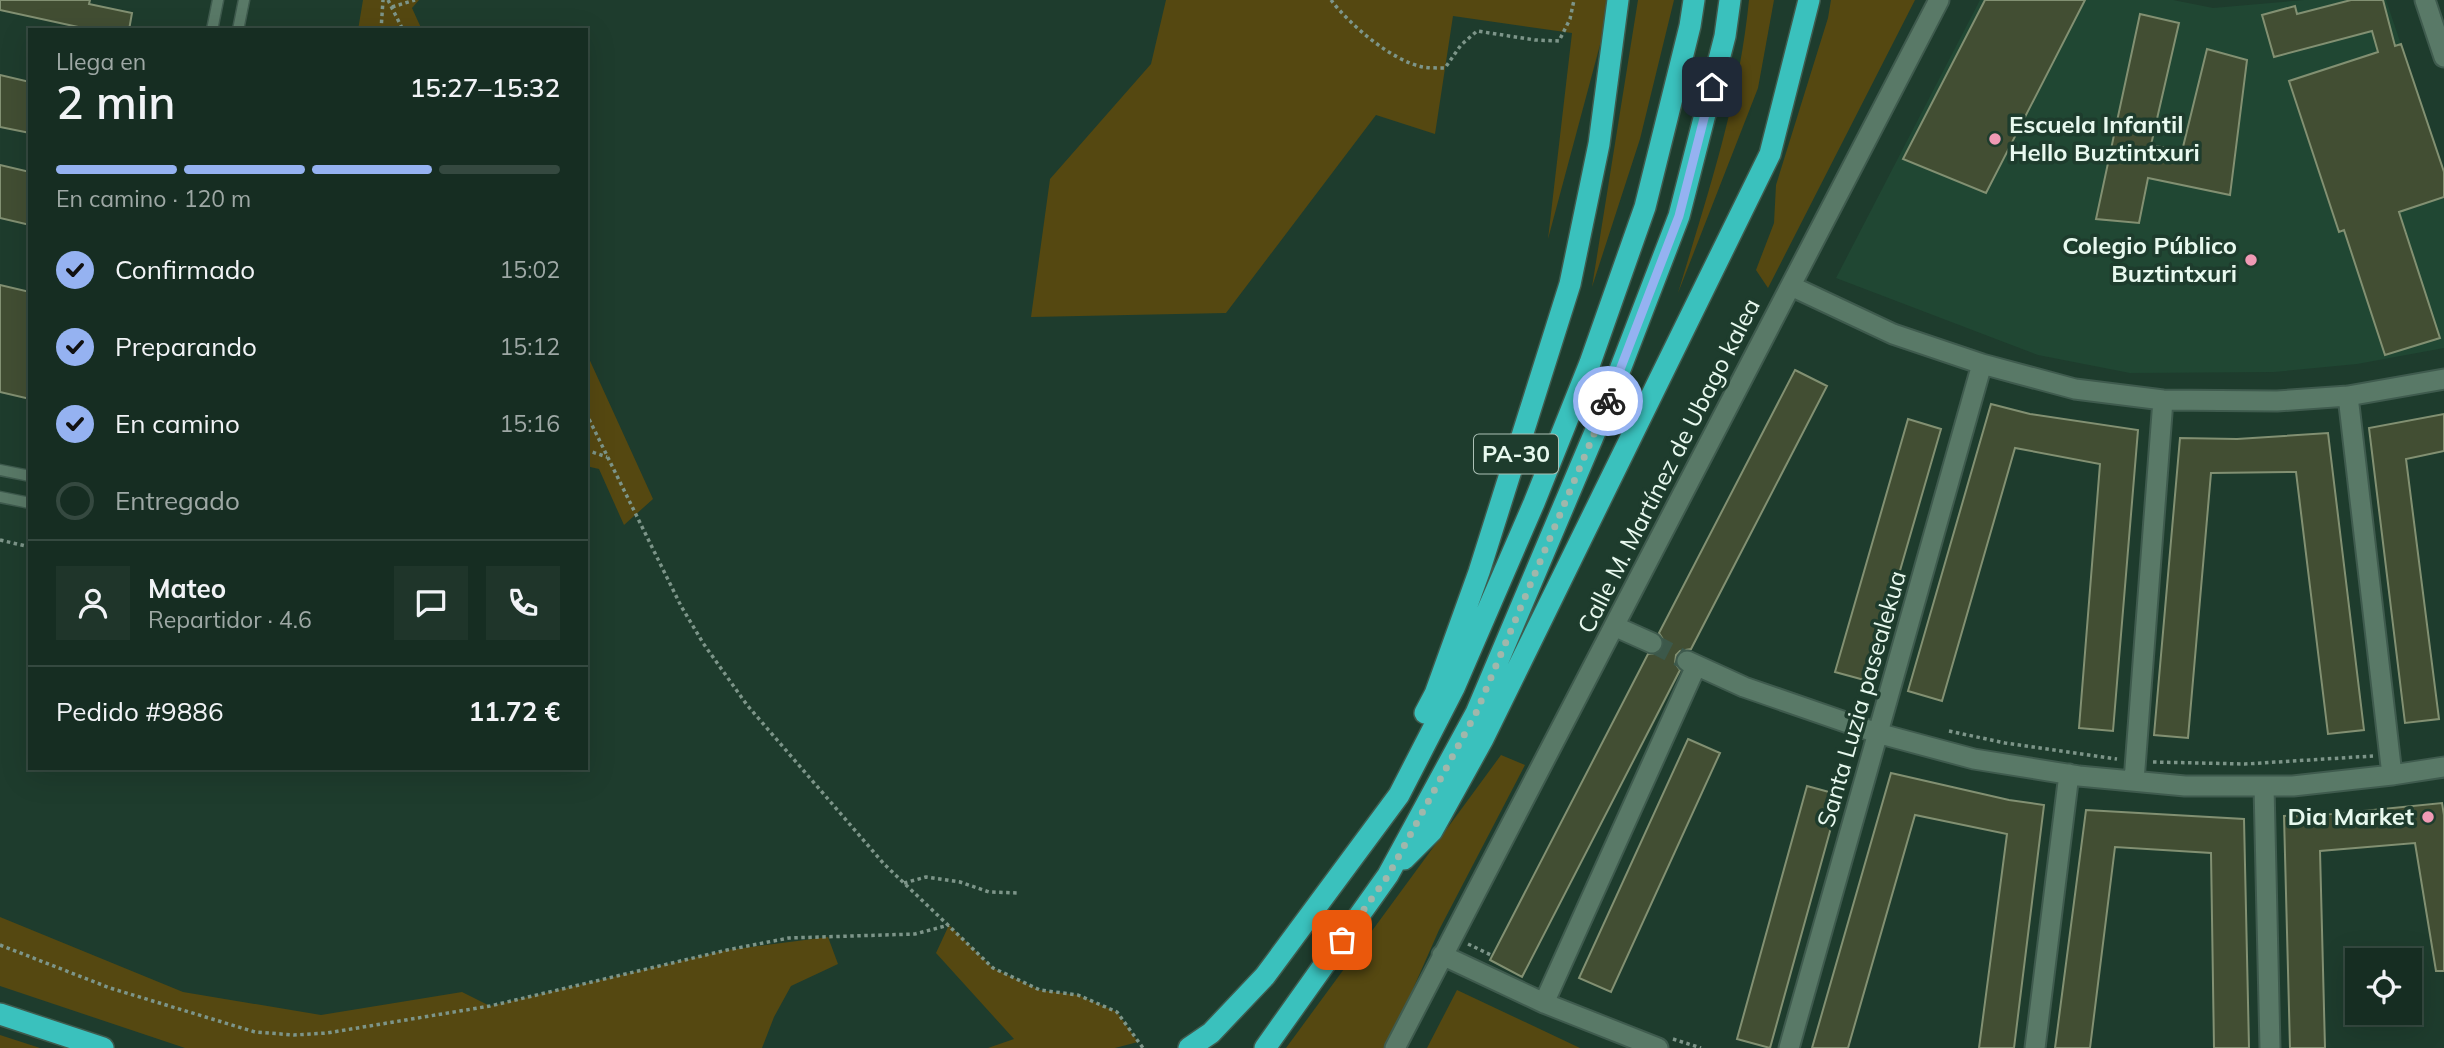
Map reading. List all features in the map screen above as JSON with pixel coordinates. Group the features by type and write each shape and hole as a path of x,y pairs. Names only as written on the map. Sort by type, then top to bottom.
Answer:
{"highway":[{"name":"PA-30","path":"1189,1048 1211,1033 1265,976 1336,882 1387,791 1435,694 1479,572 1570,284 1599,144 1618,0"},
{"path":"1336,882 1399,795 1454,688 1534,503 1590,363 1645,207 1694,0"},
{"path":"1265,1048 1388,876 1476,713 1606,406 1679,216 1725,36 1730,0"},
{"path":"1684,329 1748,175 1781,81 1796,0"},
{"path":"1388,876 1432,831 1483,740 1770,154 1809,0"},
{"path":"0,1014 103,1048"}],"street":[{"name":"Calle M. Martínez de Ubago kalea","path":"1395,1048 1939,0"},
{"path":"2425,0 2444,57"},
{"path":"1791,286 1893,334 1982,365 2075,389 2163,400 2277,401 2348,396 2444,379"},
{"name":"Santa Luzia pasealekua","path":"1789,1048 1982,365"},
{"path":"2348,396 2392,775"},
{"path":"2134,781 2163,400"},
{"path":"1614,626 1651,643"},
{"path":"1544,1003 1691,664 1744,687 1877,733 1974,759 2069,774 2185,786 2293,786 2444,767"},
{"path":"2035,1048 2069,774"},
{"path":"2264,786 2270,1048"},
{"path":"1442,955 1544,1003 1658,1048"}],"lane":[{"path":"212,28 218,0"},
{"path":"238,28 244,0"},
{"path":"0,470 28,476"},
{"path":"0,496 28,503"}],"path":[{"path":"385,0 392,7 402,28"},
{"path":"381,28 385,0"},
{"path":"392,7 415,0"},
{"path":"1331,0 1343,15 1396,57 1423,67 1445,68 1461,45 1477,31 1559,41 1570,19 1574,0"},
{"path":"588,417 681,606 710,654 747,705 884,864 993,968 1040,990 1078,995 1116,1012 1143,1048"},
{"path":"588,451 609,458"},
{"path":"0,540 28,547"},
{"path":"1936,728 2005,743 2136,761 2245,764 2390,754"},
{"path":"904,883 926,877 960,882 989,892 1018,894"},
{"path":"0,944 110,988 255,1032 294,1035 327,1033 490,1006 789,938 915,934 949,925"},
{"path":"1460,940 1491,955"}],"shaded area":[{"path":"363,0 419,0 412,8 421,28 358,28"},
{"path":"1166,0 1612,0 1548,239 1572,33 1453,16 1435,134 1376,115 1226,313 1031,317 1050,179 1151,64"},
{"path":"1638,0 1674,0 1640,139 1592,287"},
{"path":"1749,0 1774,0 1758,88 1678,293 1730,112"},
{"path":"1831,0 1915,0 1768,288 1756,270 1774,223 1776,185 1828,18"},
{"name":"Colegio Público Buztintxuri","path":"1980,0 2173,0 2213,8 2304,0 2386,0 2444,172 2444,348 2357,364 2274,372 2130,373 2038,355 1836,278"},
{"path":"588,356 653,499 624,525 599,469 588,466"},
{"path":"1501,755 1525,765 1439,930 1387,1048 1286,1048"},
{"path":"0,917 183,992 321,1015 462,992 490,1006 727,950 828,937 838,964 791,986 774,1017 762,1048 185,1048 0,986"},
{"path":"949,925 993,968 1040,990 1078,995 1117,1012 1138,1042 1115,1048 988,1048 1014,1039 936,953"},
{"path":"1457,990 1580,1048 1427,1048"},
{"path":"0,1035 40,1048 0,1048"}],"building":[{"path":"0,0 90,0 89,4 132,13 129,28 83,28 0,10"},
{"name":"Escuela Infantil Hello Buztintxuri","path":"1985,0 2085,0 1986,193 1903,159"},
{"path":"2351,0 2383,0 2395,46 2401,44 2444,172 2444,197 2399,212 2440,338 2385,355 2344,230 2339,232 2289,81 2378,52 2372,31 2274,57 2262,15 2295,6 2297,14"},
{"path":"2140,14 2179,23 2151,145 2182,151 2207,49 2247,60 2230,195 2148,178 2139,223 2096,219"},
{"path":"0,75 28,82 28,133 0,127"},
{"path":"0,165 28,172 28,225 0,218"},
{"path":"0,285 28,292 28,399 0,392"},
{"path":"1795,370 1827,386 1691,649 1680,651 1676,655 1675,663 1680,670 1522,977 1490,960 1648,654 1659,653 1663,649 1664,641 1659,633"},
{"path":"1991,404 2030,414 2138,430 2113,731 2079,728 2100,464 2015,448 1942,701 1908,691"},
{"path":"2444,414 2444,451 2406,459 2439,719 2405,723 2369,428"},
{"path":"1908,419 1941,429 1868,681 1835,672"},
{"path":"2328,433 2364,730 2328,734 2296,472 2211,473 2188,738 2154,735 2180,438 2237,439"},
{"path":"1688,739 1720,753 1611,992 1579,978"},
{"path":"1891,773 2009,800 2044,805 2014,1048 1979,1048 2007,834 1915,815 1848,1048 1812,1048"},
{"path":"1807,786 1840,795 1770,1048 1737,1039"},
{"path":"2442,803 2444,971 2436,971 2415,843 2320,851 2325,1048 2290,1048 2284,816"},
{"path":"2086,810 2244,819 2249,1048 2214,1048 2211,853 2115,847 2090,1048 2055,1048"}],"tunnel":[{"path":"1652,643 1687,661"}],"way so far":[{"path":"1342,940 1388,876 1476,713 1608,401"}],"place":[{"name":"Escuela Infantil Hello Buztintxuri","path":"1995,139"},
{"name":"Colegio Público Buztintxuri","path":"2251,260"},
{"name":"Dia Market","path":"2428,817"}],"route":[{"path":"1608,401 1679,216 1712,87"}]}
